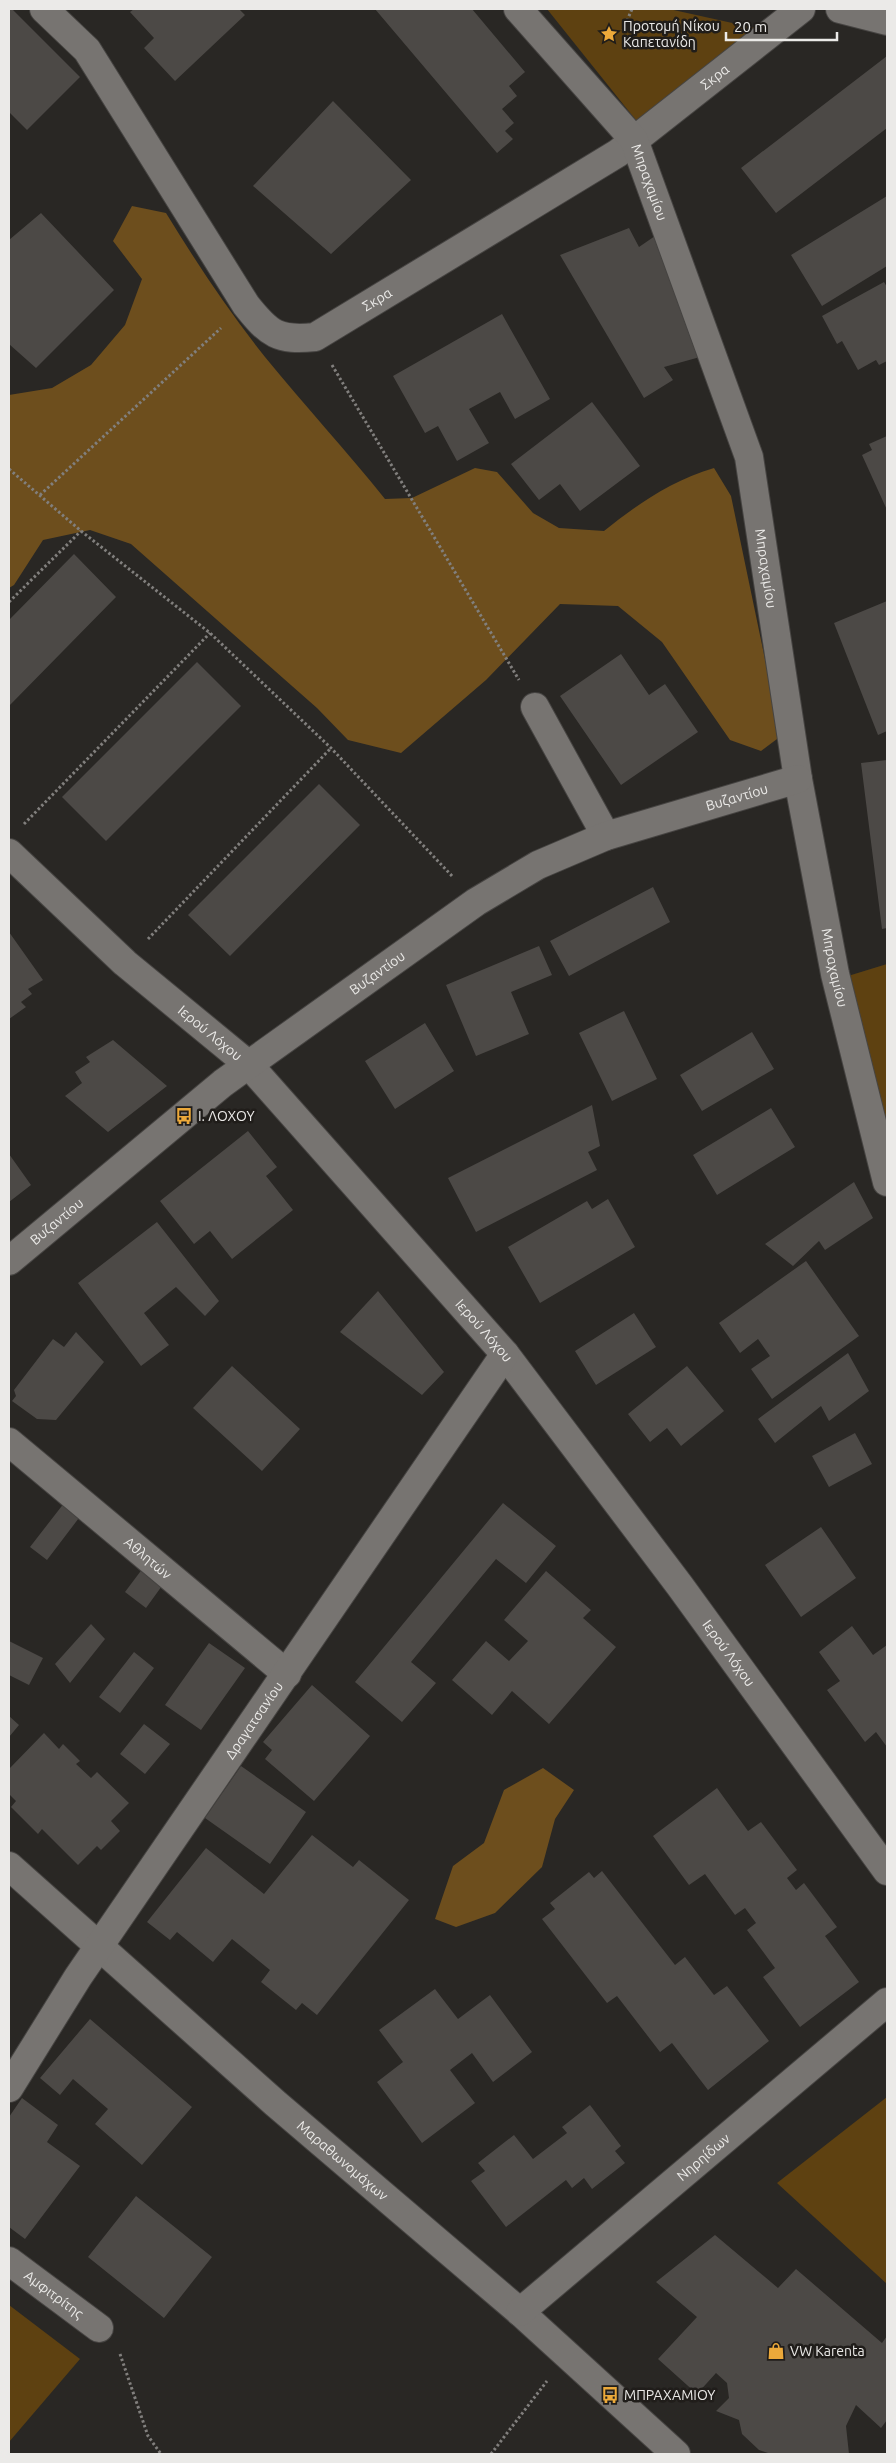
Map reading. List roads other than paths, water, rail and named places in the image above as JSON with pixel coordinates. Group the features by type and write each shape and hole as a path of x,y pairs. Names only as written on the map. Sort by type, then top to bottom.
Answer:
{"street":[{"name":"Σκρα","path":"44,9 87,50 246,305 260,323 278,336 297,339 315,337 618,153 801,9"},
{"name":"Μπραχαμίου","path":"518,9 634,140 749,457 798,779 835,974 882,1149 887,1182"},
{"path":"840,9 887,21"},
{"path":"534,707 606,836"},
{"name":"Βυζαντίου","path":"9,1261 223,1083 476,902 538,865 606,836 798,779"},
{"name":"Ιερού Λόχου","path":"9,853 125,963 249,1065 505,1354 680,1586 887,1871"},
{"name":"Δραγατσανίου","path":"9,2088 99,1947 288,1674 505,1354"},
{"name":"Αθλητών","path":"9,1442 288,1674"},
{"name":"Μαραθωνομάχων","path":"9,1866 275,2102 520,2312 566,2356 676,2454"},
{"name":"Νηρηίδων","path":"520,2312 887,2002"},
{"name":"Αμφιτρίτης","path":"9,2261 99,2328"}],"place":[{"name":"Προτομή Νίκου Καπετανίδη","path":"609,34"},
{"name":"Ι. ΛΟΧΟΥ","path":"184,1116"},
{"name":"VW Karenta","path":"776,2351"},
{"name":"ΜΠΡΑΧΑΜΙΟΥ","path":"610,2395"}]}
